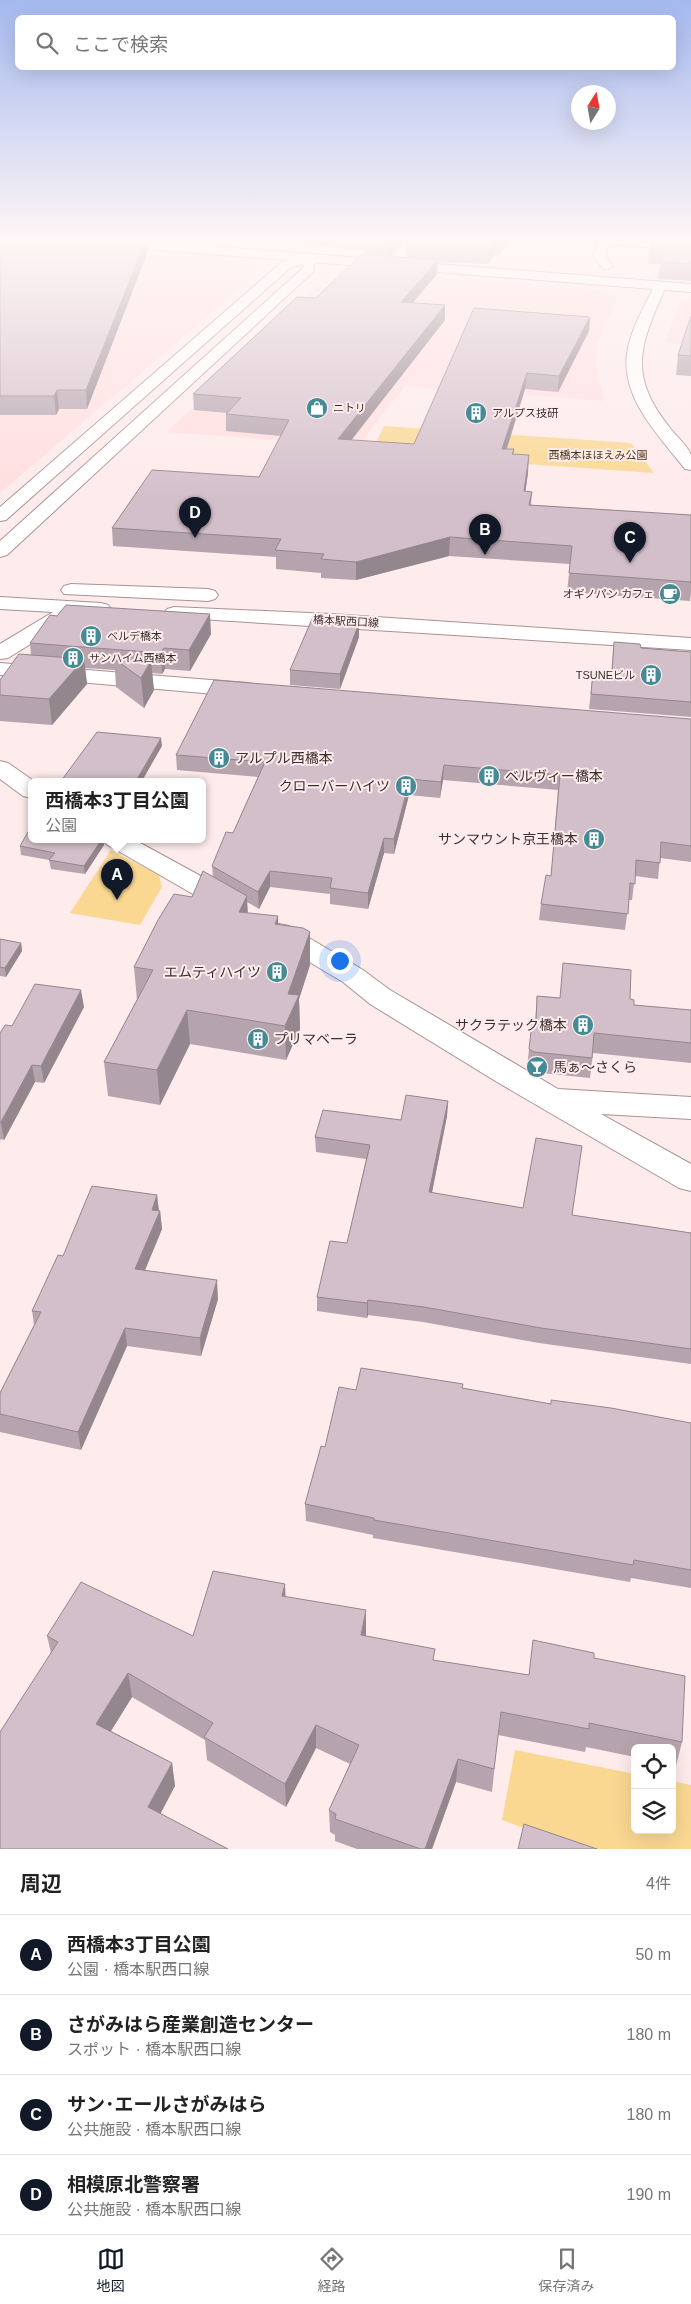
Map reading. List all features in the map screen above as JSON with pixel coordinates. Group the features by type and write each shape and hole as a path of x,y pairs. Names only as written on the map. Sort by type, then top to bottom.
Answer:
{"main road":[{"path":"0,516 216,326"},
{"path":"0,551 246,326"},
{"path":"644,326 635,349 635,378 651,411 691,466"},
{"name":"橋本駅西口線","path":"0,589 236,597 486,611"},
{"name":"橋本駅西口線","path":"0,603 351,621 691,644"},
{"path":"0,653 75,608"},
{"path":"578,617 691,625"},
{"path":"0,669 266,692"},
{"path":"0,768 28,789"},
{"path":"122,843 353,976 380,997 551,1100 691,1179"},
{"path":"551,1100 691,1108"}],"shaded area":[{"path":"0,326 196,326 0,493"},
{"path":"276,326 605,326 597,346 596,363 604,401 405,386 358,446 167,432"},
{"path":"671,326 691,326 691,345 665,343"}],"green space":[{"name":"西橋本ほほえみ公園","path":"384,426 631,443 654,473 371,453"},
{"path":"111,850 159,875 162,887 140,925 70,913"},
{"path":"515,1750 631,1773 631,1834 676,1834 676,1782 691,1785 691,1849 582,1849 502,1820"}],"building":[{"path":"0,326 111,326 86,390 57,390 54,396 0,396"},
{"path":"266,326 428,326 338,439 414,444 466,326 585,326 559,376 527,373 502,449 514,449 512,454 529,455 524,491 532,492 529,505 691,515 691,582 569,573 572,546 450,537 356,562 321,559 324,554 275,550 281,539 112,528 152,470 259,477 289,420 226,414 241,398 193,394"},
{"path":"688,326 691,326 691,356 678,355"},
{"path":"66,605 210,614 189,650 164,648 161,653 30,643 50,615 57,616"},
{"path":"312,619 359,623 340,674 290,670"},
{"path":"614,642 640,644 641,648 691,652 691,702 591,694 593,672 612,674"},
{"path":"19,654 84,659 49,699 0,695 0,680"},
{"path":"113,658 151,661 141,678"},
{"path":"214,680 691,719 691,846 661,842 660,863 636,860 635,884 630,883 628,914 541,904 546,875 551,876 560,775 444,765 441,782 410,779 394,839 384,838 368,893 330,888 332,878 270,871 258,892 212,866 226,832 233,833 265,762 176,755"},
{"path":"97,732 161,738 138,778 63,778"},
{"path":"28,832 28,843 99,843 84,866 49,860 55,853 20,846"},
{"path":"203,871 247,896 239,912 278,916 275,924 303,928 310,932 288,994 299,995 285,1026 187,1010 157,1070 104,1062 153,970 134,967 158,920 174,894 192,897"},
{"path":"0,939 21,943 5,968 0,967"},
{"path":"563,963 631,970 630,999 634,1000 634,1005 691,1010 691,1043 594,1033 592,1058 534,1052 529,1049 532,1023 536,1023 537,996 560,998"},
{"path":"35,984 81,990 41,1066 32,1065 0,1122 0,1033 5,1025 12,1026"},
{"path":"406,1095 448,1101 429,1192 523,1208 536,1138 582,1146 572,1215 691,1233 691,1349 541,1328 424,1307 368,1300 367,1303 317,1297 330,1241 347,1243 370,1145 315,1137 323,1110 401,1120"},
{"path":"92,1186 157,1195 152,1210 160,1211 135,1269 217,1280 200,1338 125,1328 78,1432 0,1414 0,1393 41,1312 32,1311 58,1255 63,1256"},
{"path":"361,1368 463,1384 462,1388 551,1404 551,1400 611,1408 691,1423 691,1570 634,1560 633,1565 374,1520 374,1518 305,1504 321,1446 325,1447 339,1387 356,1390"},
{"path":"213,1571 285,1584 282,1596 366,1610 361,1635 435,1649 433,1660 529,1675 533,1640 594,1653 594,1658 685,1676 682,1742 589,1723 589,1729 501,1712 494,1769 458,1759 425,1849 421,1849 335,1819 336,1814 329,1810 359,1745 316,1725 285,1784 204,1737 213,1723 128,1673 96,1724 172,1763 148,1807 228,1849 0,1849 0,1732 58,1642 47,1636 81,1582 193,1636"},
{"path":"524,1824 597,1849 518,1849"}],"place":[{"name":"ニトリ","path":"317,408"},
{"name":"アルプス技研","path":"476,413"},
{"name":"相模原北警察署","path":"195,538"},
{"name":"さがみはら産業創造センター","path":"485,555"},
{"name":"サン･エールさがみはら","path":"630,563"},
{"name":"オギノパン カフェ","path":"670,594"},
{"name":"ベルデ橋本","path":"91,636"},
{"name":"サンハイム西橋本","path":"73,658"},
{"name":"TSUNEビル","path":"651,675"},
{"name":"アルプル西橋本","path":"219,758"},
{"name":"ベルヴィー橋本","path":"489,776"},
{"name":"クローバーハイツ","path":"406,786"},
{"name":"サンマウント京王橋本","path":"594,839"},
{"name":"西橋本3丁目公園","path":"117,900"},
{"name":"エムティハイツ","path":"277,972"},
{"name":"サクラテック橋本","path":"583,1025"},
{"name":"プリマベーラ","path":"258,1039"},
{"name":"馬ぁ～さくら","path":"537,1067"}]}
